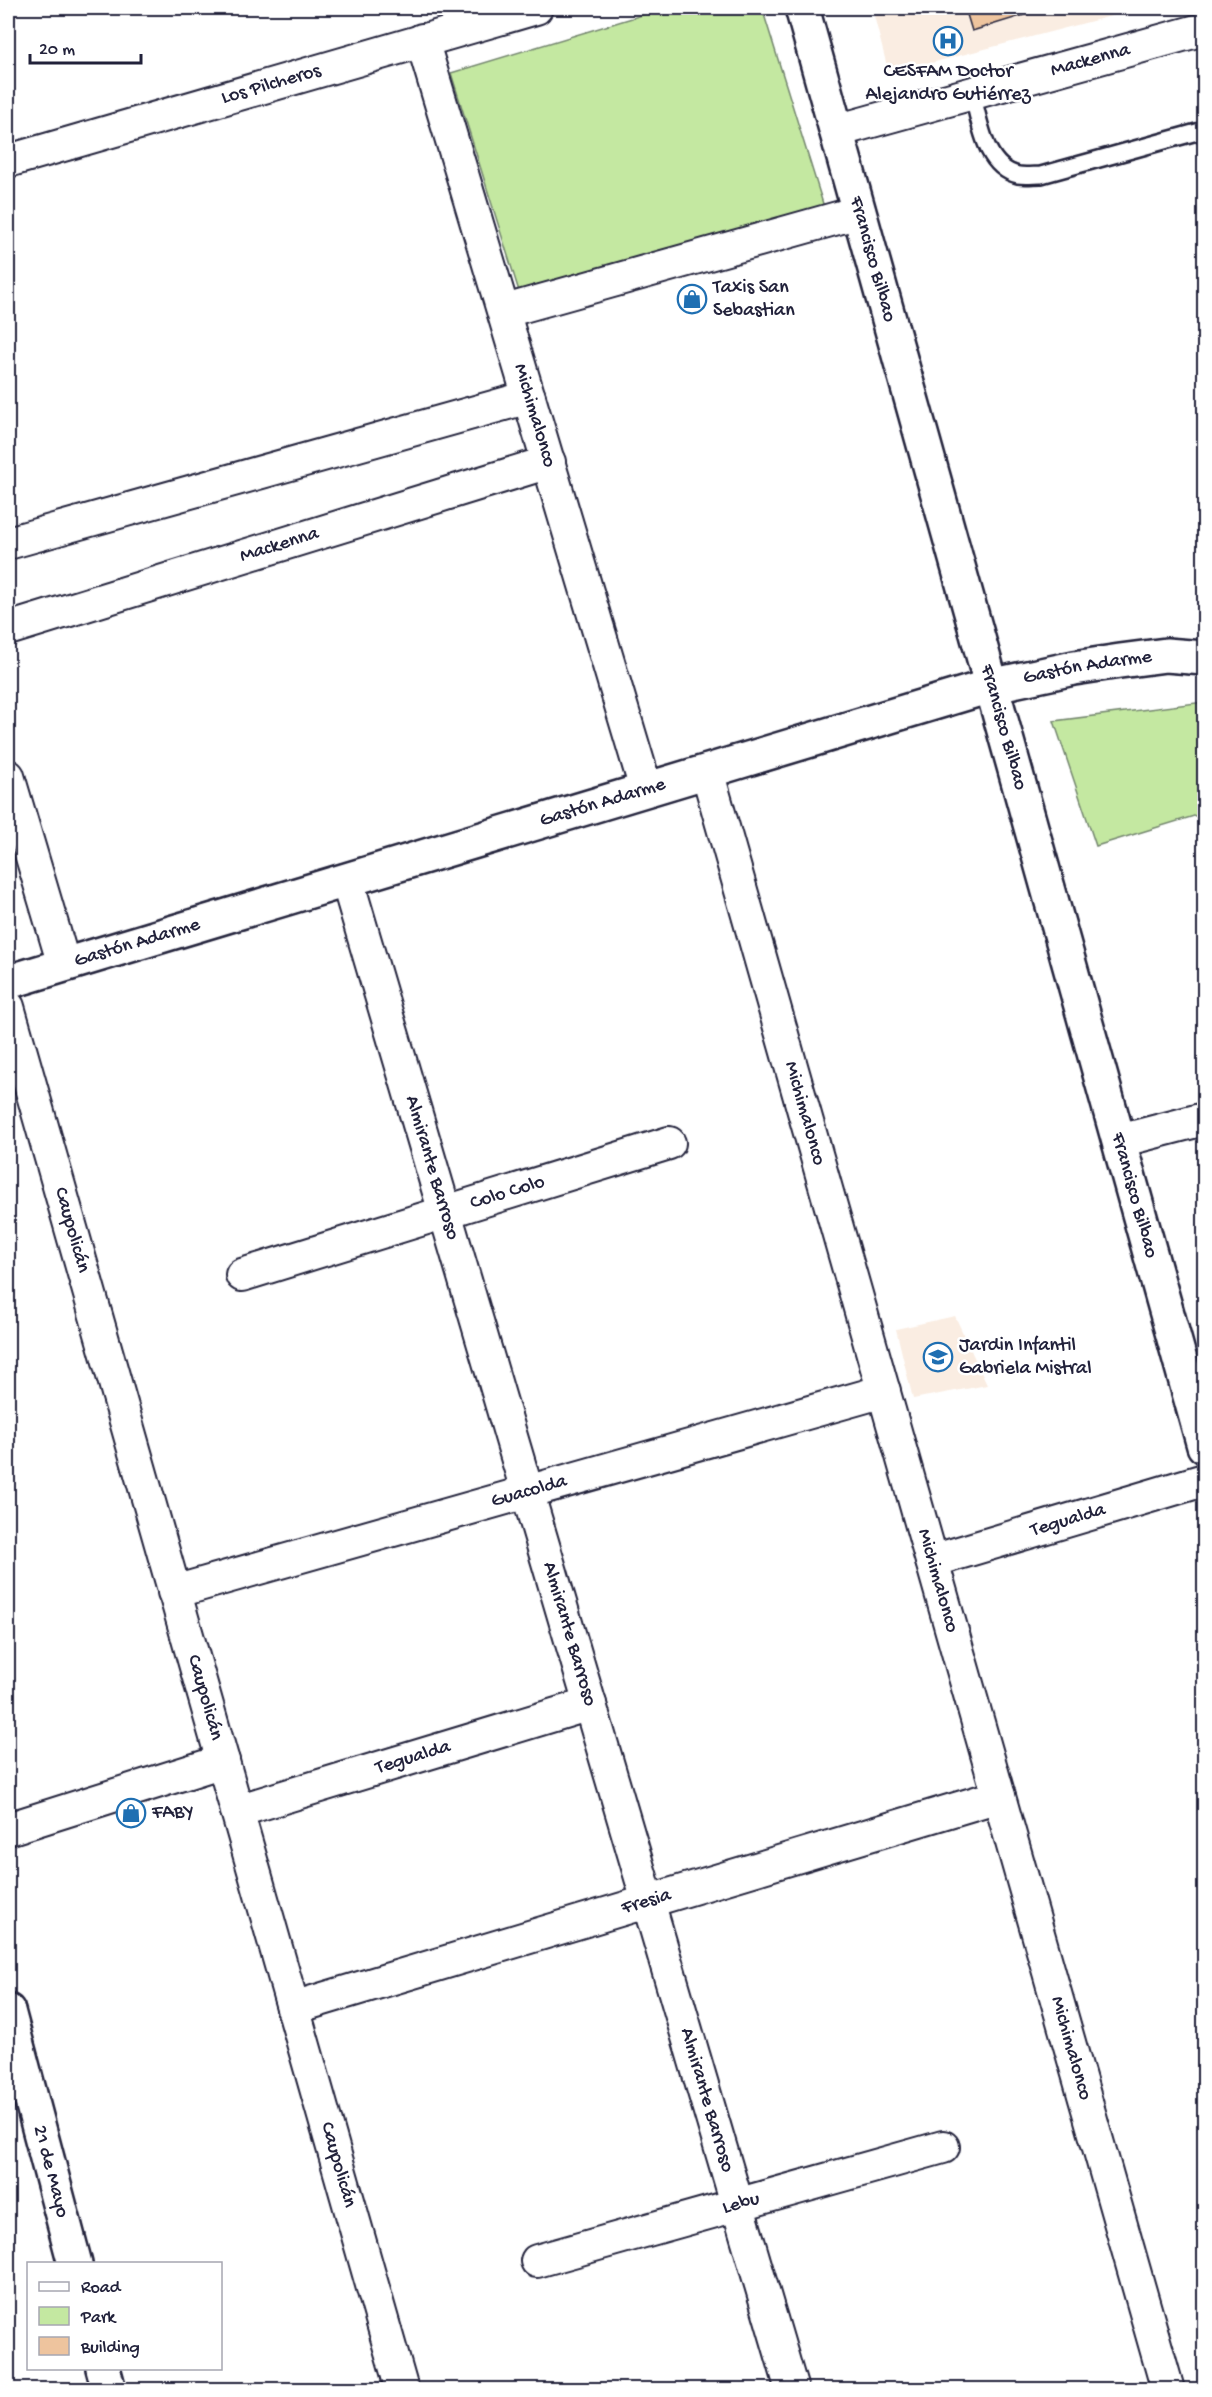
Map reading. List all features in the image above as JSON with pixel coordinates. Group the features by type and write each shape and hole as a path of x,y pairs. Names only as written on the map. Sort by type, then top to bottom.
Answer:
{"street":[{"name":"Los Pilcheros","path":"8,161 536,8"},
{"name":"Francisco Bilbao","path":"802,8 1204,1446"},
{"name":"Mackenna","path":"836,131 1204,29"},
{"name":"Michimalonco","path":"422,40 505,311 646,789"},
{"path":"505,311 859,212"},
{"path":"8,543 529,397"},
{"name":"Mackenna","path":"8,628 549,462"},
{"name":"Gastón Adarme","path":"8,981 990,686 1074,668 1120,661 1166,655 1204,658"},
{"name":"Michimalonco","path":"707,771 1168,2390"},
{"path":"8,776 64,965"},
{"name":"Almirante Barroso","path":"347,880 792,2390"},
{"name":"Caupolicán","path":"8,1007 402,2390"},
{"path":"1119,1142 1204,1119"},
{"name":"Colo Colo","path":"242,1275 669,1143"},
{"name":"Guacolda","path":"174,1593 884,1391"},
{"name":"Tegualda","path":"932,1561 1204,1480"},
{"name":"Tegualda","path":"237,1811 590,1704"},
{"path":"8,1829 223,1761"},
{"name":"Fresia","path":"293,2008 999,1796"},
{"name":"21 de Mayo","path":"8,2011 74,2262"},
{"name":"Lebu","path":"537,2261 943,2147"},
{"path":"104,2370 109,2390"}],"lane":[{"path":"972,93 988,148 998,164 1018,175 1041,175 1204,130"}],"shaded area":[{"name":"CESFAM Doctor Alejandro Gutiérrez","path":"872,8 1142,8 889,74"},
{"name":"Jardin Infantil Gabriela Mistral","path":"955,1316 987,1385 913,1399 896,1329"}],"green space":[{"path":"665,8 762,8 829,223 527,317 451,73"},
{"path":"1204,702 1204,813 1096,846 1054,721"}],"building":[{"path":"965,8 1047,8 972,31"}],"place":[{"name":"CESFAM Doctor Alejandro Gutiérrez","path":"948,41"},
{"name":"Taxis San Sebastian","path":"692,299"},
{"name":"Jardin Infantil Gabriela Mistral","path":"938,1357"},
{"name":"FABY","path":"131,1813"}]}
